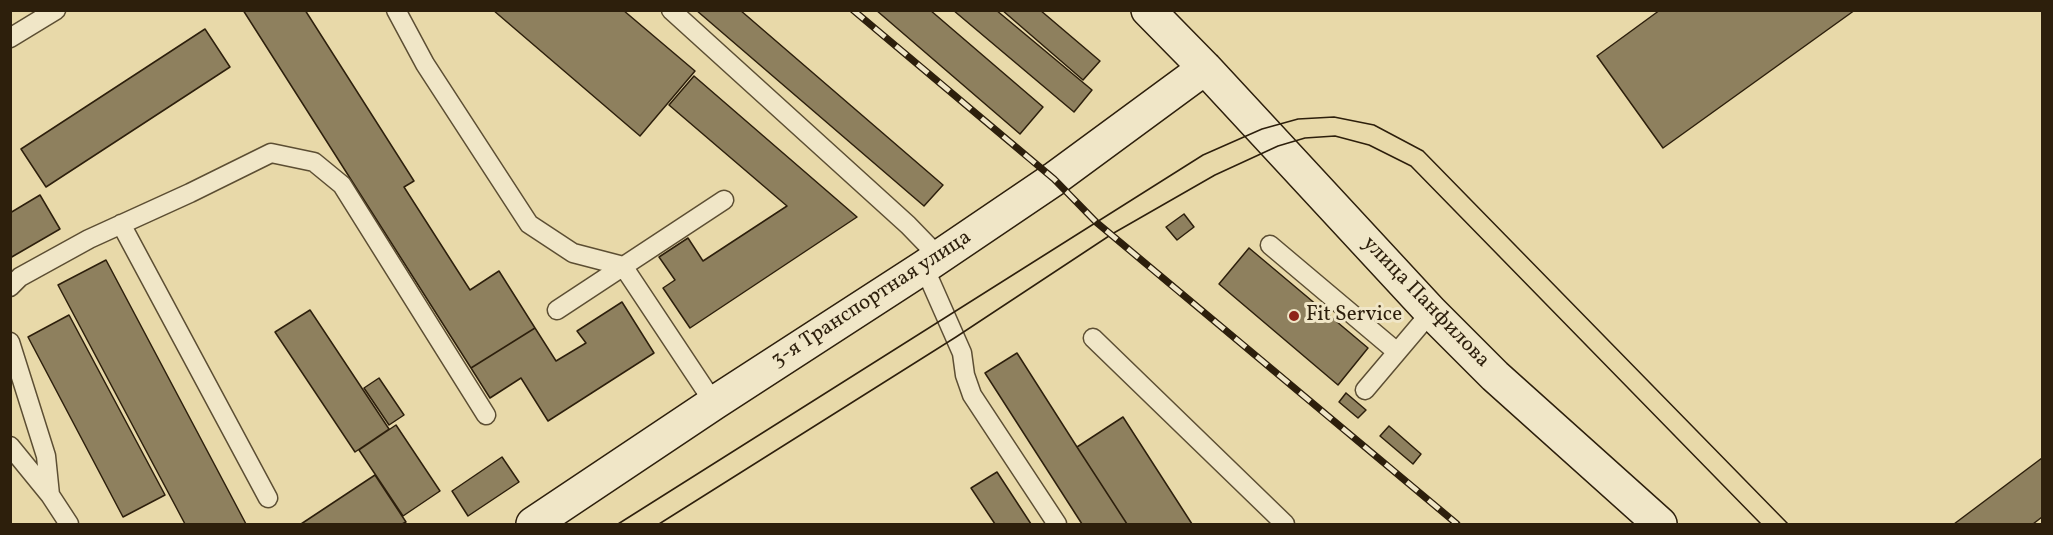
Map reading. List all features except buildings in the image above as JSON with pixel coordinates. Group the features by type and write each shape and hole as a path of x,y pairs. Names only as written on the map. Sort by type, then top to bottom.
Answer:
{"main road":[{"name":"улица Панфилова","path":"1148,10 1205,68 1431,312 1495,376 1660,525"},
{"name":"3-я Транспортная улица","path":"533,525 1054,179 1205,68"}],"lane":[{"path":"10,38 56,10"},
{"path":"396,10 425,64 530,224 573,253 623,266 714,403"},
{"path":"671,10 908,225 931,262 962,353 965,375 972,395 1057,525"},
{"path":"10,286 30,272 89,239 271,153 314,162 342,185 486,415"},
{"path":"557,310 724,200"},
{"path":"121,224 268,498"},
{"path":"1270,245 1397,352"},
{"path":"1365,390 1431,312"},
{"path":"1093,338 1285,525"},
{"path":"10,342 46,456 50,495"},
{"path":"10,446 50,495 69,525"}],"tram line":[{"path":"618,524 1203,155 1262,129 1298,119 1334,117 1374,125 1423,151 1788,524"},
{"path":"659,524 956,337 1112,234 1215,175 1278,146 1305,138 1335,136 1369,145 1411,166 1761,524"}],"railway":[{"path":"853,10 1054,179 1096,222 1457,524"}],"place":[{"name":"Fit Service","path":"1294,316"}]}
